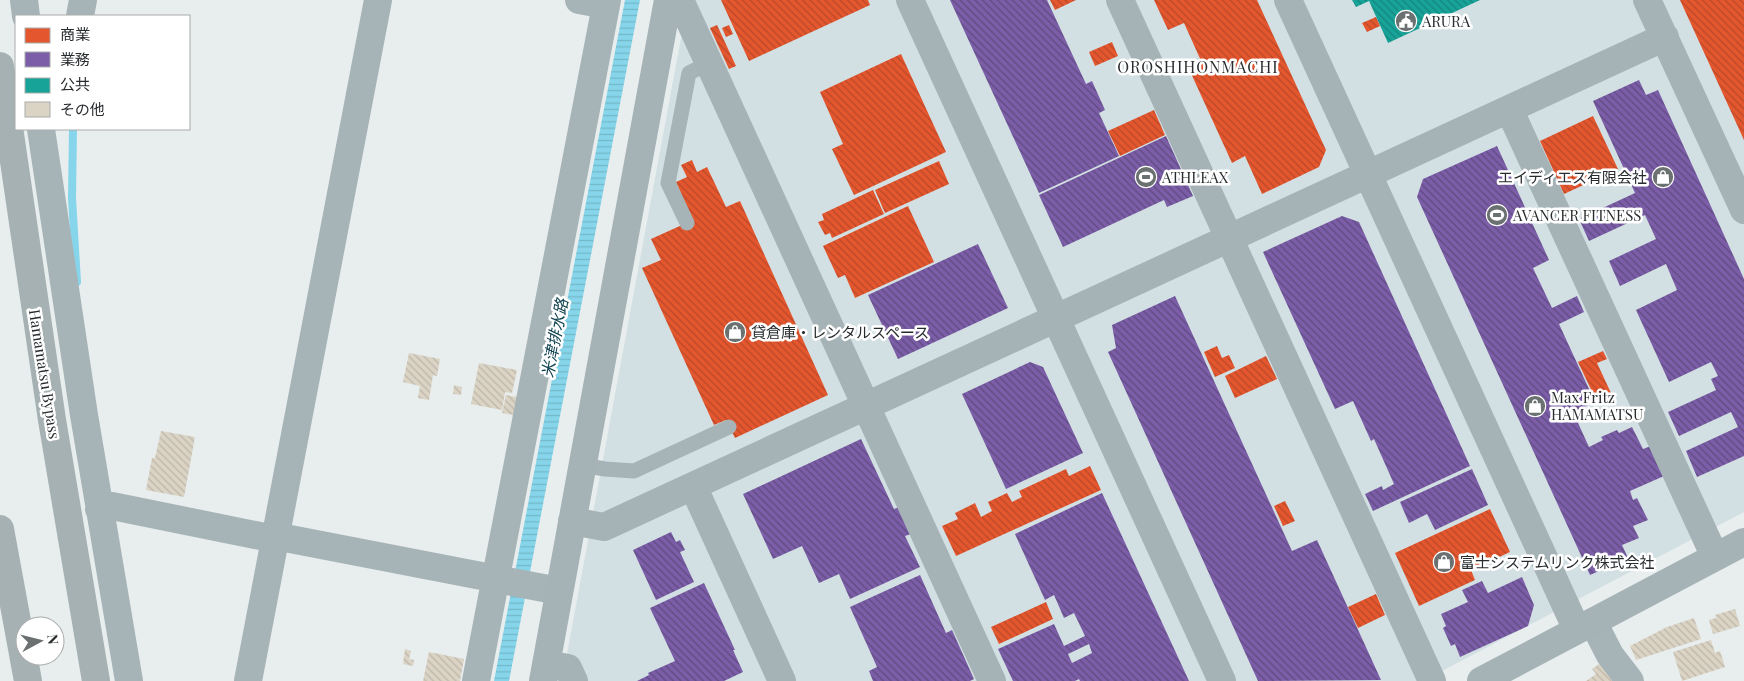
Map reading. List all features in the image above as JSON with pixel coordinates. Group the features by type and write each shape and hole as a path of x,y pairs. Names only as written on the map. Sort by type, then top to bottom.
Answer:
{"highway":[{"name":"Hamamatsu Bypass","path":"0,66 34,302 96,681"},
{"path":"0,529 28,681"},
{"path":"83,605 85,681"}],"street":[{"path":"24,0 26,15"},
{"path":"80,15 83,0"},
{"path":"248,681 378,0"},
{"path":"476,681 501,580 607,3 579,0"},
{"path":"574,681 568,668 544,672 548,589 572,521 668,0"},
{"path":"680,0 992,681"},
{"path":"910,0 1222,681"},
{"path":"1120,0 1432,681"},
{"path":"1288,0 1368,174 1585,626 1630,681"},
{"path":"1647,0 1744,210"},
{"path":"572,521 604,527 1665,37"},
{"path":"1509,109 1715,557"},
{"path":"48,133 100,509 129,681"},
{"path":"693,486 782,681"},
{"path":"100,509 112,506 548,589"},
{"path":"1480,681 1744,542"}],"lane":[{"path":"686,223 668,183 689,73 709,63"},
{"path":"582,465 634,471 730,427"}],"shaded area":[{"path":"688,0 1744,0 1744,512 1423,681 562,681"}],"water":[{"path":"625,0 640,0 509,681 494,681"}],"building: 商業":[{"path":"721,0 868,0 870,5 749,61"},
{"path":"1050,0 1076,0 1055,10"},
{"path":"1154,0 1257,0 1326,150 1319,167 1262,194 1245,156 1232,163 1189,69 1202,63 1184,23 1168,30"},
{"path":"1680,0 1744,0 1744,140"},
{"path":"1376,17 1380,26 1367,32 1362,23"},
{"path":"717,25 736,66 729,69 710,28"},
{"path":"729,25 733,34 726,37 722,28"},
{"path":"1112,42 1118,56 1095,66 1089,52"},
{"path":"901,54 946,152 854,195 832,149 843,144 820,92"},
{"path":"1154,110 1165,135 1120,156 1108,131"},
{"path":"1593,116 1618,169 1564,194 1540,141"},
{"name":"貸倉庫・レンタルスペース","path":"692,160 697,172 707,167 726,207 740,201 828,395 735,438 726,420 714,425 642,268 661,260 651,239 693,220 676,182 687,177 681,165"},
{"path":"939,161 949,184 885,213 875,190"},
{"path":"873,190 884,214 832,238 830,233 825,235 818,222 824,220 822,214"},
{"path":"908,206 934,262 855,298 845,275 838,278 823,246"},
{"path":"1217,346 1222,358 1229,355 1235,368 1215,377 1204,352"},
{"path":"1603,351 1607,359 1597,363 1611,393 1596,400 1578,362"},
{"path":"1266,356 1277,379 1235,398 1225,376"},
{"path":"1090,466 1101,490 956,556 942,526 958,519 955,513 975,503 981,517 992,511 988,502 1007,493 1012,502 1022,497 1019,491 1066,469 1069,476"},
{"path":"1285,501 1295,521 1283,526 1274,506"},
{"name":"富士システムリンク株式会社","path":"1490,509 1510,552 1471,570 1475,580 1419,606 1395,553"},
{"path":"1376,594 1385,615 1358,628 1348,607"},
{"path":"1046,602 1053,619 999,644 991,627"}],"building: 業務":[{"path":"950,0 1047,0 1086,84 1092,81 1105,110 1099,113 1119,156 1039,193"},
{"path":"1639,80 1646,95 1658,90 1744,279 1744,456 1697,477 1686,451 1738,427 1731,412 1679,436 1668,412 1716,390 1711,379 1718,376 1711,362 1669,382 1636,310 1677,290 1666,264 1620,286 1609,261 1656,239 1645,215 1589,241 1579,219 1635,193 1593,101"},
{"path":"1166,136 1193,196 1167,207 1164,200 1063,247 1039,195"},
{"path":"1497,146 1549,260 1533,268 1552,308 1577,296 1584,312 1559,324 1595,402 1573,412 1589,447 1603,440 1601,437 1617,430 1619,433 1632,427 1643,449 1651,446 1664,476 1630,491 1633,500 1637,498 1648,520 1633,526 1639,538 1622,545 1628,558 1590,575 1417,197 1423,179"},
{"path":"1342,216 1359,222 1470,466 1373,511 1365,494 1382,486 1383,490 1394,484 1374,439 1371,441 1353,401 1335,409 1263,252"},
{"path":"978,244 1008,308 898,359 868,295"},
{"path":"1175,296 1292,551 1317,540 1381,680 1258,681 1108,352 1116,348 1112,325"},
{"path":"1030,362 1043,367 1083,453 1006,489 962,394"},
{"path":"861,439 894,509 899,507 911,534 905,536 920,567 850,599 839,574 819,583 802,546 773,559 743,494"},
{"path":"1472,469 1488,505 1435,530 1427,514 1409,523 1400,502"},
{"path":"1102,493 1189,681 1080,681 1079,679 1075,681 1013,681 998,649 1054,624 1064,646 1085,636 1074,613 1064,618 1054,595 1045,600 1015,534","holes":["1089,644 1092,653 1072,663 1068,654"]},
{"path":"671,532 676,542 680,540 685,550 680,552 694,582 656,600 633,550"},
{"path":"920,575 946,633 952,630 974,679 970,681 873,681 869,671 877,667 850,607"},
{"path":"1522,577 1534,605 1528,626 1460,657 1455,644 1451,646 1443,628 1446,626 1441,614 1468,602 1462,590 1482,581 1488,593"},
{"path":"704,583 735,650 733,650 743,672 724,681 637,681 649,675 648,673 675,661 650,608"}],"building: 公共":[{"name":"ARURA","path":"1352,0 1480,0 1388,43 1369,1 1356,7"}],"building: その他":[{"path":"409,353 440,359 437,376 433,375 429,400 418,398 420,386 403,382"},
{"path":"479,363 517,370 512,393 505,392 502,410 471,404"},
{"path":"454,385 462,387 461,395 453,394"},
{"path":"506,395 522,398 519,416 502,413"},
{"path":"161,431 195,437 184,497 146,490 152,458 155,458"},
{"path":"1735,609 1740,626 1713,634 1709,620 1716,618 1715,615"},
{"path":"1694,618 1701,639 1636,660 1630,646 1667,627"},
{"path":"1711,640 1715,653 1720,651 1725,667 1682,681 1673,652"},
{"path":"405,649 411,651 409,659 414,660 413,666 403,664"},
{"path":"429,652 464,659 460,681 423,681"},
{"path":"1606,659 1621,681 1586,681 1596,674 1592,669"}],"waterway":[{"path":"73,130 72,198 77,282"}],"place":[{"name":"ARURA","path":"1406,21"},
{"name":"ATHLEAX","path":"1146,177"},
{"name":"エイディエス有限会社","path":"1663,177"},
{"name":"AVANCER FITNESS","path":"1497,215"},
{"name":"貸倉庫・レンタルスペース","path":"735,332"},
{"name":"Max Fritz HAMAMATSU","path":"1535,406"},
{"name":"富士システムリンク株式会社","path":"1444,562"}],"district":[{"name":"OROSHIHONMACHI","path":"1198,66"}],"water label":[{"name":"米津排水路","path":"554,338"}]}
